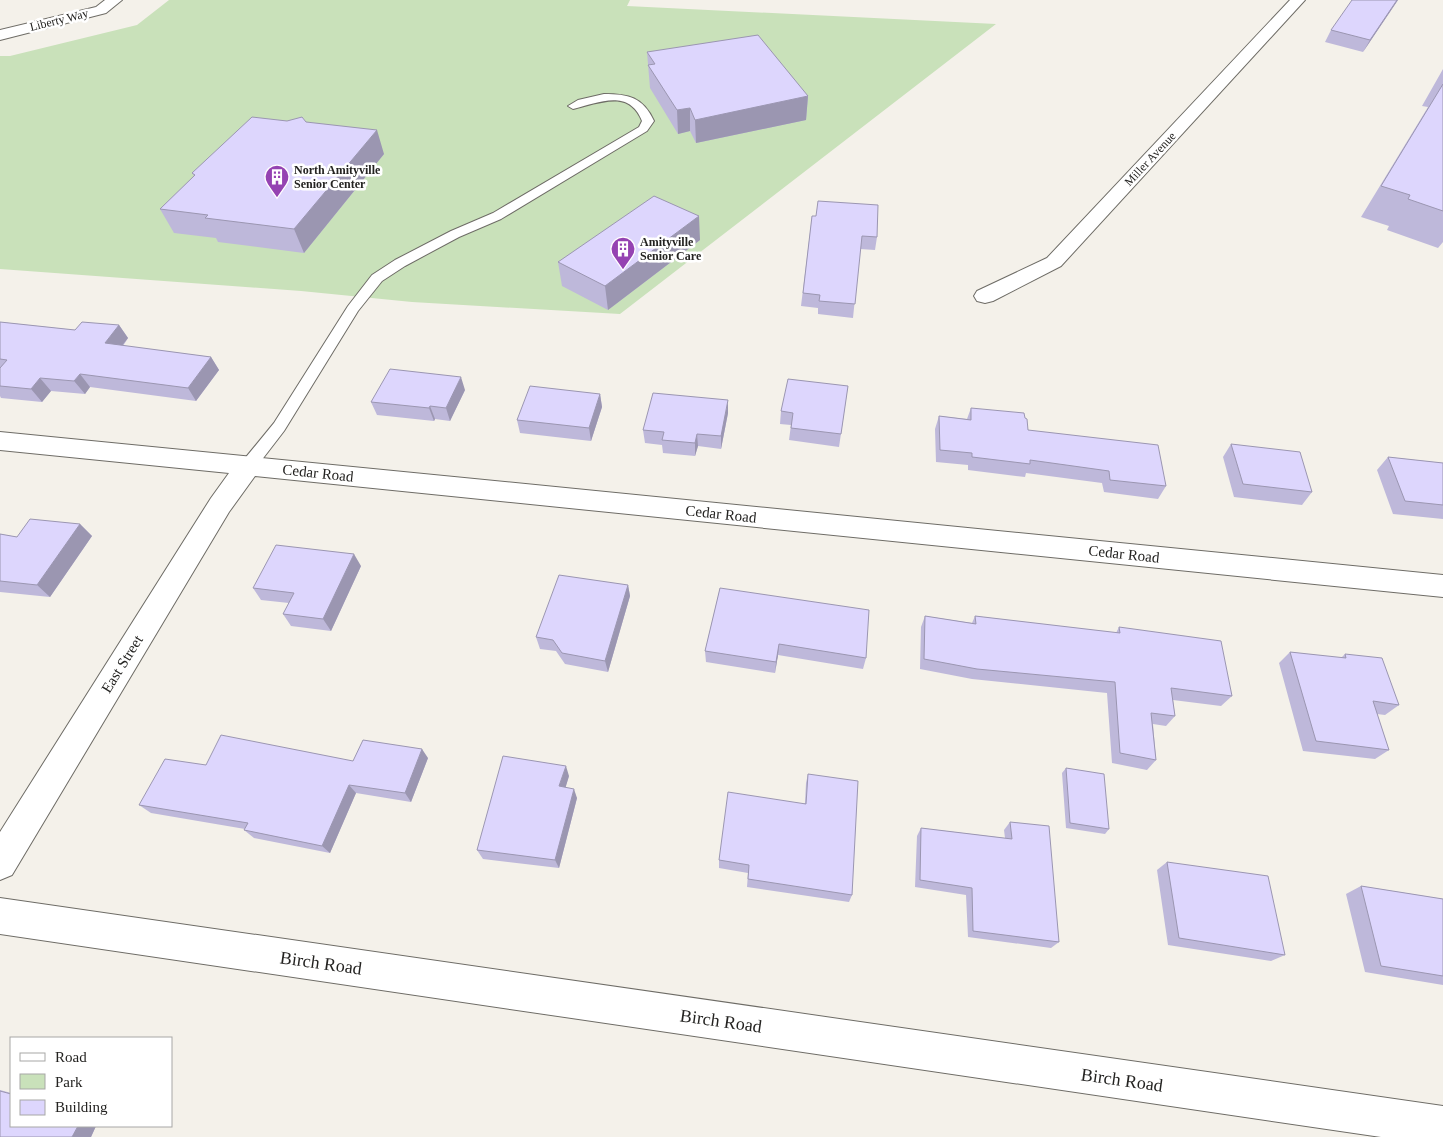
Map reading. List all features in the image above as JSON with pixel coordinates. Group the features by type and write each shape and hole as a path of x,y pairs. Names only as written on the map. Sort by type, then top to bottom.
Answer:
{"street":[{"name":"Liberty Way","path":"0,35 101,10 115,0"},
{"name":"Miller Avenue","path":"986,296 1054,262 1298,0"},
{"name":"Cedar Road","path":"0,441 1443,586"},
{"name":"East Street","path":"0,863 220,505 248,466"},
{"name":"Birch Road","path":"0,916 1443,1126"}],"lane":[{"path":"248,466 279,427 353,309 377,278 400,263 497,216 647,126 647,117 637,105 626,100 599,97 573,106"}],"green space":[{"path":"169,0 630,0 627,6 996,24 620,314 412,302 301,291 0,269 0,56 10,56 137,25"}],"building":[{"path":"1352,0 1397,0 1370,40 1331,30"},
{"path":"758,35 808,96 695,120 690,108 677,110 648,65 655,64 647,52"},
{"path":"1443,84 1443,211 1408,199 1410,195 1381,186"},
{"name":"North Amityville Senior Center","path":"252,117 287,121 302,117 306,122 377,130 294,229 205,218 208,215 160,209 195,175 192,173"},
{"path":"654,196 699,216 605,286 558,262"},
{"path":"818,201 878,205 877,237 862,236 855,304 819,301 820,295 803,293 812,216 816,216"},
{"path":"0,322 75,330 82,322 119,325 105,343 211,357 188,388 80,374 74,381 40,378 31,389 0,386 0,368 7,360 0,359"},
{"path":"390,369 461,377 446,408 371,402"},
{"path":"788,379 848,386 841,434 791,428 793,413 781,411"},
{"path":"530,386 600,394 589,428 517,420"},
{"path":"653,393 728,400 721,436 697,434 695,443 662,440 664,432 643,430"},
{"path":"971,408 1024,413 1027,419 1028,430 1158,445 1166,486 1110,480 1109,471 1030,460 1030,464 972,457 972,453 940,450 939,416 971,420"},
{"path":"1231,444 1300,452 1312,492 1243,484"},
{"path":"1388,457 1443,463 1443,505 1405,501"},
{"path":"30,519 80,524 37,585 0,581 0,534 17,537"},
{"path":"276,545 354,554 323,619 283,614 294,593 253,588"},
{"path":"559,575 628,585 605,661 562,653 553,640 536,637"},
{"path":"720,588 869,610 866,658 779,644 776,662 705,651"},
{"path":"925,616 976,624 975,616 1120,633 1119,627 1221,641 1232,696 1171,688 1175,716 1151,713 1156,760 1120,753 1115,682 977,669 924,659"},
{"path":"1290,652 1346,658 1345,654 1382,658 1399,705 1373,701 1389,750 1316,741"},
{"path":"221,735 353,761 363,740 422,749 405,793 349,785 322,846 244,830 248,823 139,805 165,759 206,765"},
{"path":"503,756 566,766 559,786 574,789 555,860 477,850"},
{"path":"1066,768 1104,774 1109,829 1070,823"},
{"path":"808,774 858,781 852,895 748,879 749,865 719,860 728,792 806,804"},
{"path":"1010,822 1049,826 1059,942 973,931 972,888 920,880 921,828 1012,839"},
{"path":"1167,862 1268,876 1285,955 1179,938"},
{"path":"1361,886 1443,899 1443,976 1381,966"},
{"path":"0,1091 10,1094 10,1127 77,1127 72,1137 0,1137"}],"place":[{"name":"North Amityville Senior Center","path":"277,198"},
{"name":"Amityville Senior Care","path":"623,270"}]}
